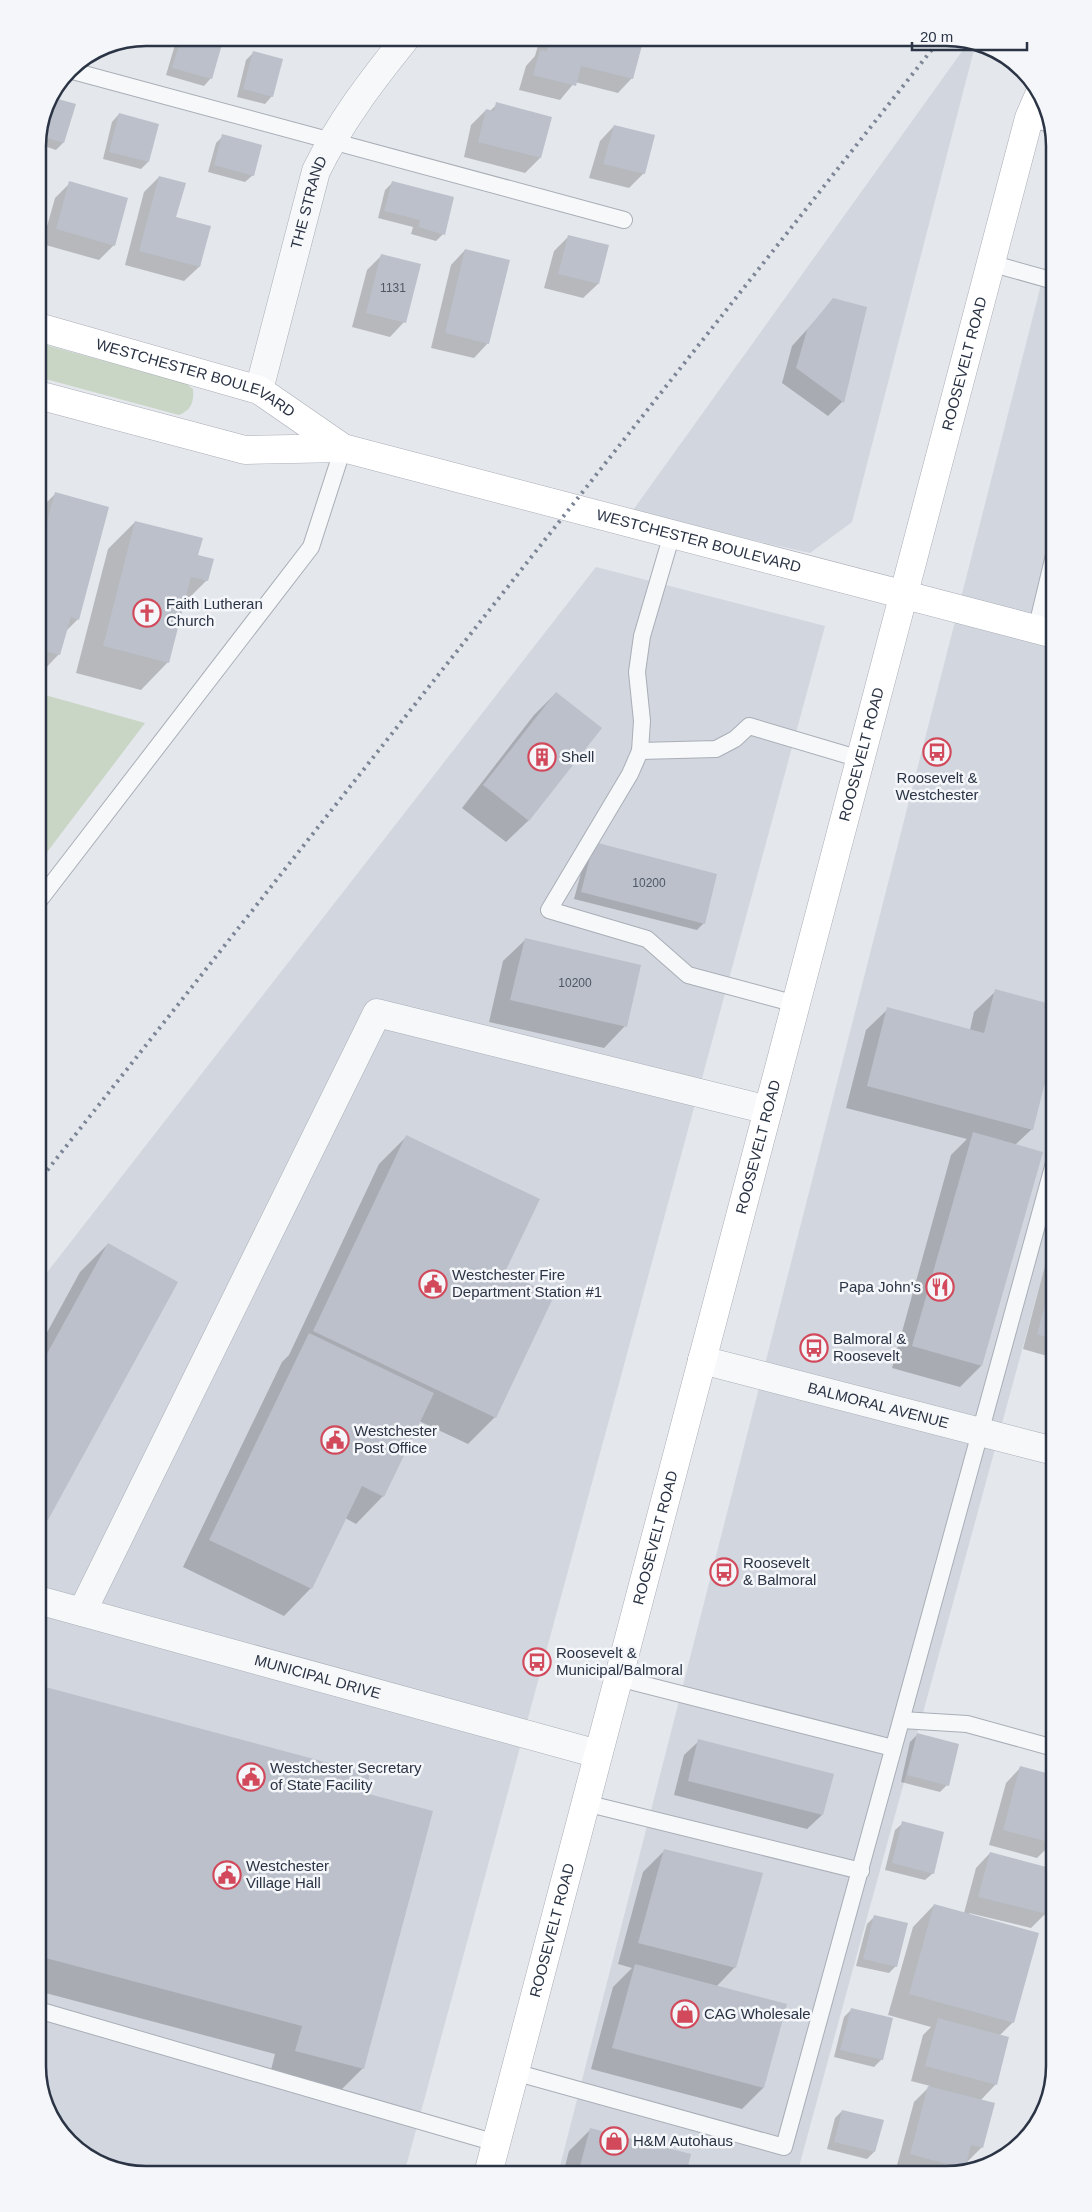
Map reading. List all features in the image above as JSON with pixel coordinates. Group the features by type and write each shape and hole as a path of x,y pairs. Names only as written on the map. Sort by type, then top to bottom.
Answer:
{"main road":[{"name":"ROOSEVELT ROAD","path":"490,2166 990,263 1039,113"},
{"name":"WESTCHESTER BOULEVARD","path":"46,329 259,390 343,448"},
{"name":"WESTCHESTER BOULEVARD","path":"46,397 245,450 343,448 1045,632"}],"street":[{"name":"THE STRAND","path":"259,390 302,218 316,171 330,142 376,75 400,46"},
{"path":"82,1612 377,1013 768,1110"},
{"name":"BALMORAL AVENUE","path":"702,1360 1046,1450"},
{"name":"MUNICIPAL DRIVE","path":"46,1602 598,1754"}],"lane":[{"path":"79,73 624,220"},
{"path":"990,263 1046,278"},
{"path":"46,892 311,548 343,448"},
{"path":"672,534 642,636 637,672 642,720 640,751 630,774 549,910 647,939 688,975 796,1004"},
{"path":"640,751 716,749 735,739 749,726 860,759"},
{"path":"514,2072 784,2147 1046,1192"},
{"path":"618,1678 893,1748"},
{"path":"902,1720 967,1724 1046,1746"},
{"path":"585,1803 861,1871"},
{"path":"46,2012 496,2142"}],"shaded area":[{"path":"964,48 974,51 852,522 810,553 631,513"},
{"path":"1046,265 1046,1262 799,2166 560,2166"},
{"path":"596,567 825,626 406,2166 140,2166 127,2164 108,2158 85,2145 67,2127 54,2104 48,2085 46,2066 46,1274"}],"green space":[{"path":"46,345 185,383 193,389 193,398 191,405 179,415 46,379"},
{"path":"46,695 145,723 46,853"}],"building":[{"path":"179,46 222,46 212,79 172,68"},
{"path":"548,46 642,46 633,79 581,66 576,86 533,75 540,50 547,51"},
{"path":"253,51 283,59 273,97 243,89"},
{"path":"58,99 76,104 64,143 46,138 50,120"},
{"path":"496,102 552,117 541,158 478,142 486,109 494,111"},
{"path":"119,113 159,124 149,162 109,152"},
{"path":"614,125 655,135 645,174 603,164"},
{"path":"222,134 262,145 254,176 214,165"},
{"path":"159,176 186,183 176,217 211,226 200,267 139,251"},
{"path":"69,181 128,198 115,246 56,229"},
{"path":"392,181 454,197 445,235 418,227 420,220 384,211"},
{"path":"568,235 609,245 599,284 558,274"},
{"path":"465,249 510,260 489,344 445,333"},
{"path":"381,254 421,264 406,323 366,313"},
{"path":"833,298 867,307 844,403 796,368 807,330"},
{"path":"55,492 109,507 79,620 71,617 60,655 46,651 46,525"},
{"name":"Faith Lutheran Church","path":"135,521 203,538 198,555 214,559 208,581 191,577 169,663 103,646"},
{"name":"Shell","path":"556,692 602,728 529,821 483,785"},
{"path":"594,842 717,874 705,924 581,892"},
{"path":"525,938 641,965 627,1027 510,1000"},
{"path":"995,989 1046,1003 1046,1079 1033,1130 867,1086 887,1007 984,1033"},
{"path":"973,1132 1043,1152 982,1366 912,1346"},
{"name":"Westchester Fire Department Station #1","path":"406,1135 540,1199 505,1272 554,1296 496,1418 313,1331"},
{"path":"108,1243 178,1282 48,1520 46,1519 46,1355"},
{"path":"1046,1301 1046,1337 1037,1334"},
{"name":"Westchester Post Office","path":"309,1333 434,1393 384,1497 362,1486 312,1589 209,1540"},
{"name":"Westchester Village Hall","path":"46,1687 370,1774 365,1793 433,1811 364,2069 295,2051 302,2026 46,1958"},
{"path":"917,1733 959,1744 949,1786 907,1775"},
{"path":"698,1739 834,1774 823,1815 688,1781"},
{"path":"1020,1766 1046,1773 1046,1841 1003,1830"},
{"path":"902,1821 944,1832 934,1874 892,1863"},
{"path":"664,1849 763,1873 736,1968 638,1943"},
{"path":"990,1852 1046,1867 1046,1914 978,1897"},
{"path":"934,1904 1039,1933 1014,2023 909,1994"},
{"path":"874,1915 908,1923 897,1967 863,1959"},
{"path":"635,1964 787,2004 764,2088 612,2048"},
{"path":"851,2008 893,2018 883,2060 840,2050"},
{"path":"938,2018 1009,2037 997,2085 925,2066"},
{"path":"928,2086 995,2103 983,2148 971,2145 966,2164 953,2166 910,2154"},
{"path":"842,2110 884,2120 875,2152 834,2142"},
{"name":"H&M Autohaus","path":"590,2128 691,2154 688,2166 580,2166"}],"railway":[{"path":"46,1172 935,46"}],"place":[{"name":"Faith Lutheran Church","path":"147,613"},
{"name":"Roosevelt & Westchester","path":"937,752"},
{"name":"Shell","path":"542,757"},
{"name":"Westchester Fire Department Station #1","path":"433,1284"},
{"name":"Papa John's","path":"940,1287"},
{"name":"Balmoral & Roosevelt","path":"814,1348"},
{"name":"Westchester Post Office","path":"335,1440"},
{"name":"Roosevelt & Balmoral","path":"724,1572"},
{"name":"Roosevelt & Municipal/Balmoral","path":"537,1662"},
{"name":"Westchester Secretary of State Facility","path":"251,1777"},
{"name":"Westchester Village Hall","path":"227,1875"},
{"name":"CAG Wholesale","path":"685,2014"},
{"name":"H&M Autohaus","path":"614,2141"}]}
